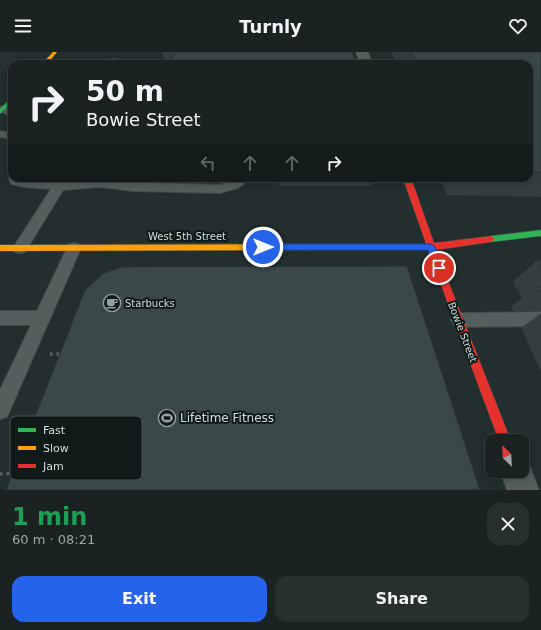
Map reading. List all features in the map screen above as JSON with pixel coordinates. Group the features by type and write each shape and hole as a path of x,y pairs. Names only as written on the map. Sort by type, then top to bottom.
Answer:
{"main road":[{"path":"48,60 55,52"},
{"path":"1,111 8,103"},
{"name":"Bowie Street","path":"408,182 431,247 502,434"},
{"name":"West 5th Street","path":"0,248 431,247 541,233"}],"street":[{"path":"519,478 523,490"}],"lane":[{"path":"18,182 23,184 62,182 132,187 220,189 239,182"},
{"path":"20,248 62,182"},
{"path":"104,184 110,182"},
{"path":"0,410 74,248"},
{"path":"0,318 42,318"},
{"path":"459,320 541,319"}],"path":[{"path":"0,474 10,474"}],"building":[{"path":"175,52 352,52 355,60 171,60"},
{"path":"410,52 541,52 541,172 533,172 533,60 415,60"},
{"path":"537,260 541,260 541,267"},
{"path":"407,266 480,490 6,490 10,480 142,480 142,416 35,416 85,290 104,273 122,267"},
{"path":"536,287 541,287 541,291 538,291"}],"traffic: fast":[{"path":"0,112 8,103"},
{"path":"491,239 541,233"}],"traffic: slow":[{"path":"48,60 55,52"},
{"path":"0,248 328,247"}],"traffic: jam":[{"path":"408,182 431,247 502,434"},
{"path":"328,247 431,247 491,239"}],"place":[{"name":"Starbucks","path":"112,303"},
{"name":"Lifetime Fitness","path":"167,418"}],"route":[{"path":"263,247 431,247 439,268"}]}
